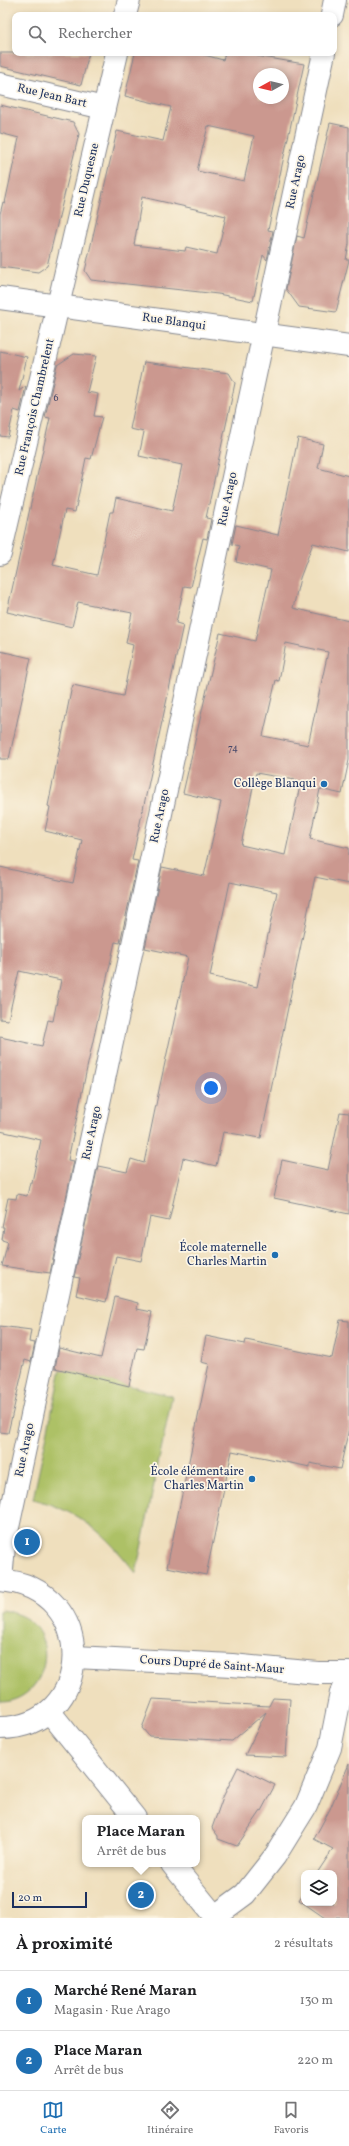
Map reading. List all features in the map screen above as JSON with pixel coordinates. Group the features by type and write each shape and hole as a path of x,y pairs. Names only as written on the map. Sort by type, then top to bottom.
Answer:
{"street":[{"path":"126,12 129,0"},
{"path":"333,12 335,0"},
{"name":"Rue Duquesne","path":"58,306 116,56"},
{"name":"Rue Arago","path":"0,1580 2,1557 6,1538 262,334 323,56"},
{"name":"Rue Jean Bart","path":"0,84 104,108"},
{"name":"Rue Blanqui","path":"0,298 349,346"},
{"name":"Rue François Chambrelent","path":"0,554 5,512 58,306"},
{"path":"0,1580 24,1584 45,1595 51,1600 61,1612 72,1633 75,1657 63,1695 49,1711 31,1722 12,1728 0,1728"},
{"name":"Cours Dupré de Saint-Maur","path":"75,1657 232,1665 318,1673 349,1674"},
{"path":"174,1867 216,1917 245,1894 275,1856 306,1806 330,1748 341,1693 349,1674"},
{"path":"49,1711 133,1815"}],"green space":[{"path":"61,1369 172,1396 136,1573 103,1536 91,1526 66,1511 33,1499"},
{"path":"3,1610 21,1616 31,1622 40,1633 44,1646 44,1660 41,1672 35,1684 26,1693 14,1700 0,1702 0,1611"}],"building":[{"path":"0,53 12,53 12,56 88,56 81,85 0,66"},
{"path":"134,56 208,56 223,60 224,56 257,56 304,64 268,230 273,231 267,260 263,255 253,301 218,294 91,280 85,271 117,131 163,141 171,107 125,96","holes":["208,126 254,136 244,181 197,171","142,197 226,216 217,254 186,247 185,251 134,245"]},
{"path":"0,105 73,122 79,134 47,266 38,272 0,267 0,214 3,202 5,203 19,138 0,133"},
{"path":"330,123 349,127 349,244 346,260 349,260 336,312 299,307 286,289 297,236 304,238"},
{"path":"0,351 27,357 19,391 26,386 20,412 14,410 8,437 0,436"},
{"path":"74,354 96,356 87,392 98,394 94,416 102,417 91,459 86,458 75,512 65,510 53,565 97,575 110,512 113,512 116,498 172,511 182,465 139,456 144,432 130,429 144,362 229,373 235,383 206,518 211,519 207,539 203,538 191,587 184,586 176,623 183,625 132,860 138,861 120,943 115,942 87,1068 68,1160 74,1161 50,1273 2,1266 8,1242 2,1240 4,1227 2,1227 8,1198 16,1199 17,1194 27,1196 30,1182 32,1182 41,1140 0,1131 0,1037 42,1046 48,1020 53,1021 61,980 19,971 8,1020 0,1019 0,867 73,883 82,840 45,831 50,807 48,806 71,691 73,685 123,696 133,645 126,643 132,613 78,602 72,627 7,612 50,418 45,417 57,365"},
{"path":"298,438 323,444 318,468 349,476 349,552 313,543 300,578 293,608 349,621 349,760 342,794 320,789 310,839 349,848 349,884 315,877 261,1138 223,1132 216,1166 183,1158 169,1221 150,1217 141,1261 116,1256 106,1302 76,1295 80,1278 74,1277 98,1166 127,1172 131,1159 144,1163 188,957 145,948 162,867 204,876 221,802 183,793 220,633 255,641 271,570 236,562 239,546 232,544 236,525 278,535","holes":["286,643 328,652 308,745 263,736 276,680 279,681","256,773 301,781 285,855 241,845","230,882 277,892 257,987 210,976"]},
{"path":"0,651 31,658 9,759 0,759"},
{"path":"340,1112 349,1113 349,1214 274,1198 282,1160 328,1170"},
{"path":"115,1297 138,1303 137,1309 152,1312 144,1349 137,1348 129,1386 55,1368 59,1348 101,1358"},
{"path":"340,1320 349,1321 349,1428 340,1469 310,1463 310,1467 232,1451 206,1575 167,1567 209,1364 201,1362 206,1336 245,1344 246,1340 332,1358"},
{"path":"0,1326 31,1330 29,1342 35,1343 31,1362 25,1360 8,1433 0,1432"},
{"path":"273,1698 290,1699 286,1757 245,1755 266,1712 232,1741 149,1736 142,1728 153,1699 269,1706"},
{"path":"349,1764 349,1918 325,1918 308,1906 337,1906 337,1870 319,1870 333,1849 314,1839 330,1809"},
{"path":"238,1767 275,1785 261,1811 237,1846 218,1839 218,1836 212,1828 223,1797"}],"place":[{"name":"Collège Blanqui","path":"324,784"},
{"name":"École maternelle Charles Martin","path":"275,1255"},
{"name":"École élémentaire Charles Martin","path":"252,1479"},
{"name":"Marché René Maran","path":"27,1542"},
{"name":"Place Maran","path":"141,1895"}]}
